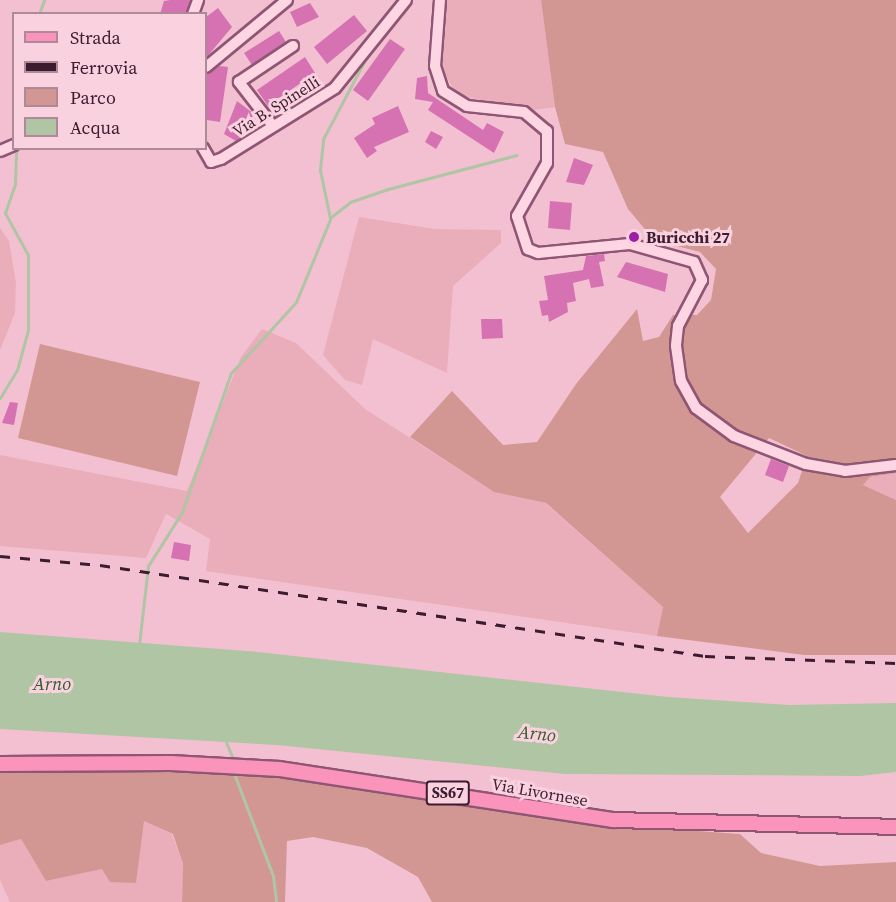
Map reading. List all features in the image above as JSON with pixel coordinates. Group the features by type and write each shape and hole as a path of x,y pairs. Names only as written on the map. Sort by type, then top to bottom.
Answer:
{"main road":[{"name":"Via Livornese","path":"0,764 279,769 660,825 896,827"}],"street":[{"path":"207,66 287,0"},
{"name":"Via B. Spinelli","path":"204,150 211,162 335,88 406,0"},
{"path":"440,0 435,66 443,91 466,106 529,115 547,131 547,163 517,216 528,249 538,253 630,244 694,262 702,280 678,326 676,356 681,381 696,408 734,436 806,464 846,471 896,465"},
{"path":"273,126 239,82 293,46"}],"shaded area":[{"path":"447,0 541,0 555,107 527,111 456,94 444,72 441,41"},
{"path":"359,217 435,229 501,230 501,243 453,286 447,373 373,339 362,385 345,380 323,355"},
{"path":"0,228 9,241 16,283 15,313 0,350"},
{"path":"262,329 296,343 365,409 494,492 545,503 663,607 657,636 206,571 210,539 166,514 146,558 0,546 0,455 187,491 241,357"},
{"path":"896,473 896,500 863,485 870,477"},
{"path":"143,820 172,834 183,864 182,902 10,902 0,880 0,845 21,839 46,881 102,869 136,882"}],"green space":[{"path":"541,0 896,0 896,473 870,477 863,485 896,500 896,655 804,655 657,636 663,607 546,503 494,492 410,437 452,391 503,445 537,442 576,384 637,309 643,341 659,337 673,315 697,315 711,300 716,269 700,252 654,240 628,209 603,152 565,144 555,107","holes":["769,438 807,456 798,483 748,533 720,497"]},
{"path":"40,344 200,382 177,476 18,438"},
{"path":"0,768 266,774 586,823 740,834 761,853 820,866 896,862 896,902 432,902 418,877 367,848 313,837 287,841 285,902 182,902 183,864 173,834 144,821 136,883 110,882 102,869 46,881 21,839 0,845"}],"water":[{"name":"Arno","path":"0,632 258,652 668,697 789,705 896,703 896,772 860,776 565,774 277,745 0,729"}],"building":[{"path":"190,0 187,12 161,12 164,1"},
{"path":"310,3 319,17 297,27 290,12"},
{"path":"218,8 232,27 207,57 207,16"},
{"path":"354,15 367,31 327,64 314,47"},
{"path":"279,31 286,42 252,65 244,53"},
{"path":"390,39 405,49 368,101 353,90"},
{"path":"305,57 315,73 268,106 257,90"},
{"path":"219,66 228,67 220,122 207,120 207,73"},
{"path":"427,76 428,93 483,130 487,123 504,132 494,153 428,110 433,102 415,99 417,78"},
{"path":"237,101 254,114 245,135 236,141 224,134"},
{"path":"398,106 409,132 374,147 377,151 367,158 354,138 375,124 372,118"},
{"path":"431,131 443,137 436,149 425,142"},
{"path":"574,158 593,165 584,185 566,182"},
{"path":"550,201 572,203 570,230 548,228"},
{"path":"604,254 605,261 599,262 604,286 591,288 589,279 573,283 576,301 567,303 568,312 549,322 548,315 542,316 539,301 548,300 544,276 583,270 586,256"},
{"path":"626,262 668,274 665,292 617,277"},
{"path":"481,319 502,319 503,338 482,339"},
{"path":"10,402 18,403 14,425 2,423"},
{"path":"771,459 789,466 783,482 765,475"},
{"path":"174,542 191,545 189,561 171,558"}],"waterway":[{"path":"40,12 44,0"},
{"path":"330,218 320,170 323,139 366,58"},
{"path":"0,398 17,370 28,330 28,255 5,213 15,184 16,150"},
{"path":"139,645 148,566 182,512 231,373 296,302 331,217 350,202 388,189 517,155"},
{"path":"225,740 234,761"},
{"path":"233,771 273,876 276,902"}],"railway":[{"path":"0,556 100,565 705,656 896,663"}],"place":[{"name":"Buricchi 27","path":"634,237"}]}
